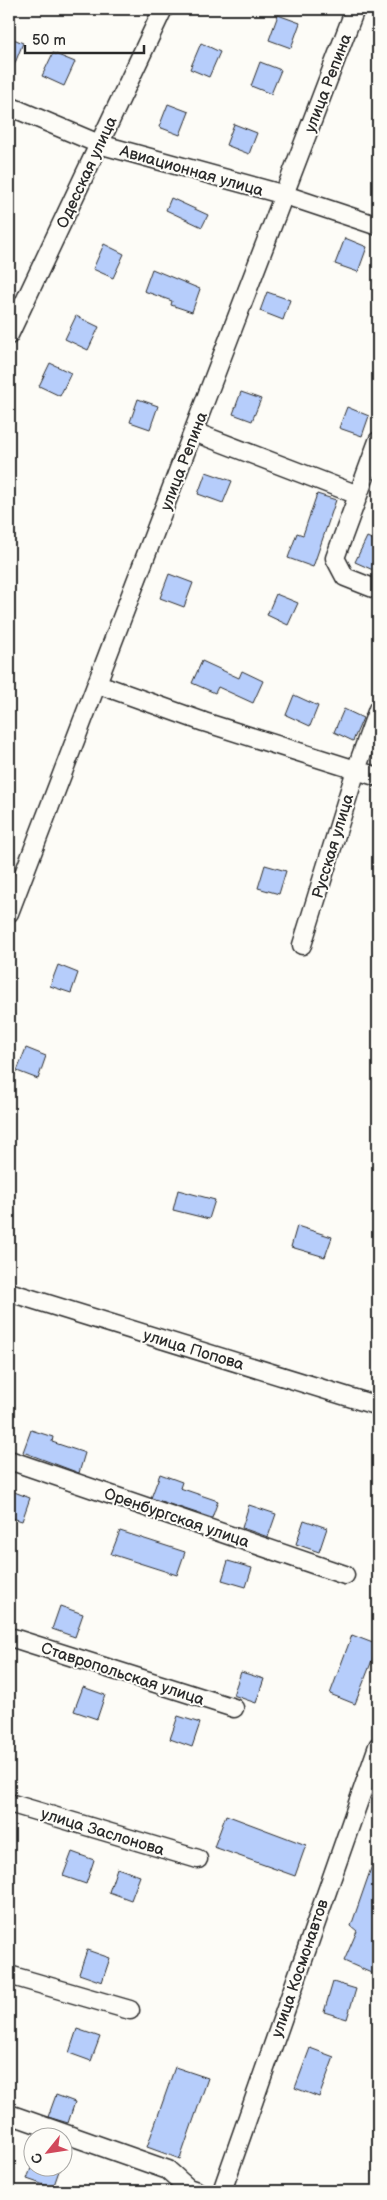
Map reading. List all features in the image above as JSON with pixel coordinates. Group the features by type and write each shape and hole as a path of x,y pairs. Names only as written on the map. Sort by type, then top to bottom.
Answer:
{"street":[{"name":"Одесская улица","path":"9,335 163,9"},
{"name":"улица Репина","path":"9,913 355,9"},
{"name":"Авиационная улица","path":"9,106 100,144 285,195 378,226"},
{"path":"194,432 358,495"},
{"path":"378,441 334,558 345,577 378,590"},
{"path":"98,684 204,722 378,777"},
{"name":"Русская улица","path":"302,945 356,770 378,709"},
{"name":"улица Попова","path":"9,1292 378,1406"},
{"name":"Оренбургская улица","path":"9,1460 345,1575"},
{"name":"Ставропольская улица","path":"13,1638 234,1708"},
{"name":"улица Космонавтов","path":"222,2191 378,1746"},
{"name":"улица Заслонова","path":"9,1803 198,1859"},
{"path":"9,1975 130,2010"},
{"path":"9,2114 168,2170 188,2188 197,2191"}],"building":[{"path":"278,15 300,23 291,48 269,40"},
{"path":"9,37 23,43 9,78"},
{"path":"201,43 220,52 209,77 190,69"},
{"path":"53,53 75,62 64,86 42,76"},
{"path":"260,62 281,70 271,94 251,86"},
{"path":"168,104 189,112 180,135 159,127"},
{"path":"234,124 257,133 249,154 226,145"},
{"path":"171,198 208,215 202,227 166,210"},
{"path":"345,238 367,247 358,272 335,264"},
{"path":"104,244 124,254 113,278 93,269"},
{"path":"152,269 200,289 192,312 171,305 172,301 144,291"},
{"path":"267,292 290,300 283,320 260,311"},
{"path":"76,316 99,327 88,350 65,339"},
{"path":"50,363 71,373 60,396 39,386"},
{"path":"241,392 261,399 252,421 233,414"},
{"path":"138,399 158,406 150,429 130,422"},
{"path":"347,407 369,416 362,436 339,428"},
{"path":"206,472 232,481 223,503 198,494"},
{"path":"317,494 336,500 313,567 288,558 297,533 303,535"},
{"path":"367,537 378,542 378,559 373,570 355,562"},
{"path":"169,574 193,583 184,607 160,598"},
{"path":"276,594 298,603 288,625 267,615"},
{"path":"202,661 239,678 242,671 263,681 253,703 218,687 215,693 192,683"},
{"path":"294,695 318,706 310,726 286,715"},
{"path":"344,709 363,718 353,741 334,732"},
{"path":"265,865 286,871 279,894 258,888"},
{"path":"58,965 78,973 71,993 50,986"},
{"path":"26,1048 46,1056 38,1079 17,1071"},
{"path":"178,1190 215,1200 209,1219 173,1210"},
{"path":"297,1226 332,1237 325,1257 291,1247"},
{"path":"31,1430 53,1437 52,1442 85,1453 79,1473 23,1452"},
{"path":"160,1474 182,1482 180,1488 218,1501 212,1518 151,1498"},
{"path":"9,1490 30,1498 22,1521 9,1517"},
{"path":"249,1505 276,1514 268,1537 242,1528"},
{"path":"304,1520 327,1528 319,1552 296,1544"},
{"path":"120,1531 185,1552 177,1575 111,1554"},
{"path":"228,1561 252,1568 246,1587 222,1580"},
{"path":"60,1606 83,1614 75,1637 52,1629"},
{"path":"352,1635 378,1645 355,1704 330,1694"},
{"path":"241,1672 264,1679 256,1703 233,1695"},
{"path":"83,1687 105,1695 97,1719 74,1711"},
{"path":"178,1716 200,1723 192,1747 170,1739"},
{"path":"226,1815 306,1845 295,1876 214,1847"},
{"path":"72,1852 94,1860 86,1884 63,1876"},
{"path":"376,1854 378,1855 378,1976 344,1961 357,1931 351,1926"},
{"path":"117,1868 140,1876 131,1900 109,1892"},
{"path":"87,1950 110,1958 102,1982 79,1974"},
{"path":"333,1982 356,1989 347,2019 324,2012"},
{"path":"77,2029 100,2037 91,2061 69,2053"},
{"path":"310,2048 334,2057 319,2097 295,2088"},
{"path":"175,2067 208,2078 180,2159 147,2147"},
{"path":"56,2095 75,2102 68,2123 48,2117"},
{"path":"27,2178 56,2178 53,2188"}]}
